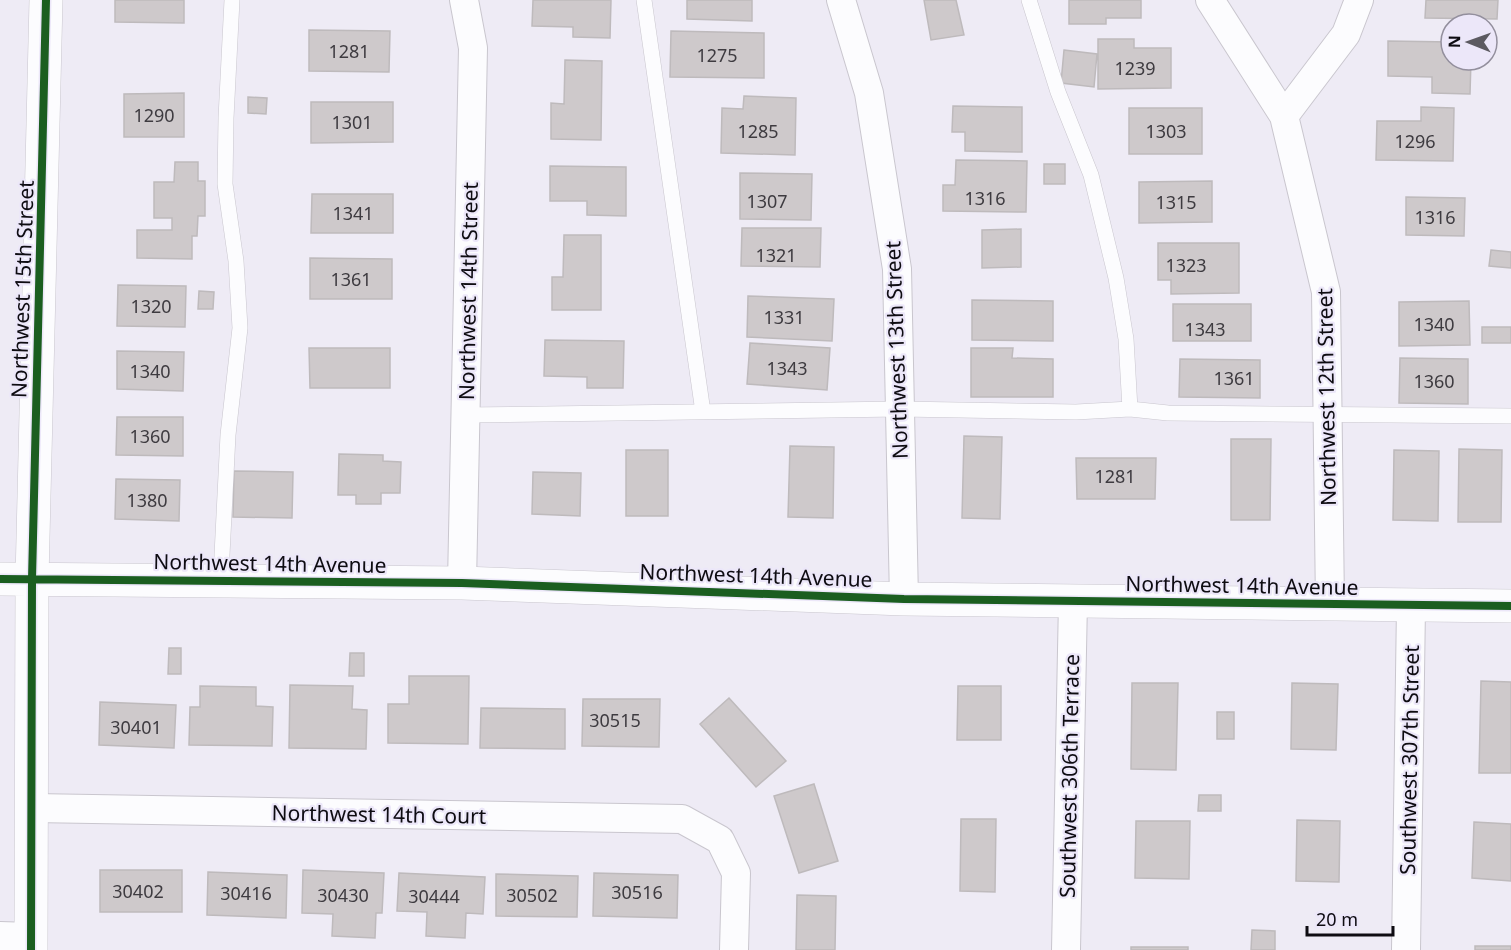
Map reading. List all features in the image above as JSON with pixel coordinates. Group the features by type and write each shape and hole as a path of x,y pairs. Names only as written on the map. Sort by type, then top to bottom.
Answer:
{"street":[{"name":"Northwest 15th Street","path":"20,941 33,808 32,579 46,0"},
{"name":"Northwest 14th Street","path":"462,583 473,48 464,0"},
{"name":"Northwest 13th Street","path":"842,0 869,93 897,269 904,599"},
{"name":"Northwest 12th Street","path":"1210,0 1284,116 1326,292 1329,605"},
{"path":"1284,116 1346,34 1359,0"},
{"name":"Northwest 14th Avenue","path":"0,579 462,583 904,599 1511,606"},
{"name":"Southwest 306th Terrace","path":"1066,950 1073,601"},
{"name":"Southwest 307th Street","path":"1406,950 1411,606"},
{"name":"Northwest 14th Court","path":"33,808 682,819 720,840 736,873 734,950"}],"lane":[{"path":"222,581 228,435 240,328 236,261 225,184 232,0"},
{"path":"644,0 703,412"},
{"path":"1029,0 1058,92 1091,175 1111,255 1126,339 1130,410"},
{"path":"465,415 900,409 1511,416"}],"building":[{"path":"115,0 184,0 184,23 115,22"},
{"path":"533,0 611,0 610,38 573,37 573,27 532,26"},
{"path":"687,0 752,0 752,21 687,19"},
{"path":"924,0 956,0 964,35 931,40"},
{"path":"1069,0 1141,0 1141,18 1106,18 1106,24 1069,24"},
{"path":"1426,0 1498,0 1497,12 1439,12 1439,18 1425,18"},
{"path":"309,30 390,31 389,72 309,71"},
{"path":"671,31 764,33 764,78 670,77"},
{"path":"1098,39 1134,39 1134,48 1171,48 1171,88 1098,89"},
{"path":"1388,41 1439,42 1439,72 1471,72 1470,94 1432,93 1432,77 1388,76"},
{"path":"1064,50 1097,54 1094,87 1061,83"},
{"path":"565,60 602,61 601,140 551,139 551,103 564,104"},
{"path":"184,93 184,137 124,137 124,94"},
{"path":"744,96 796,98 795,155 721,153 722,108 743,109"},
{"path":"248,97 267,98 266,114 248,113"},
{"path":"311,102 393,102 393,142 311,143"},
{"path":"953,106 1022,107 1022,152 965,151 965,132 952,132"},
{"path":"1421,107 1454,108 1453,161 1376,160 1377,121 1421,121"},
{"path":"1129,108 1202,108 1202,154 1129,154"},
{"path":"956,160 1027,161 1026,212 943,211 943,185 955,185"},
{"path":"175,162 198,162 198,181 205,181 205,216 198,216 197,236 192,236 192,259 137,258 137,230 172,230 172,218 154,218 154,182 174,182"},
{"path":"1044,164 1065,164 1065,184 1044,184"},
{"path":"550,166 626,167 626,216 587,215 587,201 550,201"},
{"path":"740,173 812,174 811,220 740,219"},
{"path":"1212,181 1212,222 1139,223 1139,182"},
{"path":"312,194 393,194 393,233 311,233"},
{"path":"1406,197 1465,198 1464,236 1406,235"},
{"path":"742,228 821,228 820,267 741,266"},
{"path":"1021,229 1021,267 982,268 982,230"},
{"path":"564,235 601,235 601,310 552,310 552,277 563,277"},
{"path":"1158,243 1239,243 1239,293 1171,294 1171,280 1158,280"},
{"path":"1491,250 1511,252 1511,268 1489,266"},
{"path":"310,258 392,259 392,299 310,299"},
{"path":"118,285 186,286 185,327 117,326"},
{"path":"199,291 214,292 213,309 198,309"},
{"path":"748,296 834,299 832,341 747,337"},
{"path":"972,300 1053,301 1053,341 972,340"},
{"path":"1469,301 1470,345 1399,346 1399,302"},
{"path":"1173,304 1251,304 1251,341 1173,341"},
{"path":"1482,327 1511,327 1511,343 1482,343"},
{"path":"545,340 624,341 623,388 587,388 587,377 544,376"},
{"path":"750,343 830,348 827,390 747,384"},
{"path":"309,348 390,348 390,388 310,388"},
{"path":"971,348 1013,348 1012,358 1053,359 1053,397 971,397"},
{"path":"117,351 184,352 183,391 117,389"},
{"path":"1400,358 1468,359 1468,404 1399,403"},
{"path":"1180,359 1260,360 1260,398 1179,397"},
{"path":"117,417 183,417 183,456 116,455"},
{"path":"964,436 1002,437 1000,519 962,518"},
{"path":"1231,439 1271,439 1270,520 1231,520"},
{"path":"790,446 834,447 833,518 788,517"},
{"path":"1459,449 1502,450 1501,522 1458,522"},
{"path":"626,450 668,450 668,516 626,516"},
{"path":"1394,450 1439,451 1438,521 1393,520"},
{"path":"339,454 383,455 383,461 401,462 400,493 381,493 381,504 356,504 356,495 338,495"},
{"path":"1076,458 1156,458 1155,499 1077,499"},
{"path":"234,471 293,472 292,518 233,517"},
{"path":"533,472 581,473 580,516 532,514"},
{"path":"116,479 180,480 179,521 115,519"},
{"path":"169,648 181,648 181,674 168,674"},
{"path":"350,653 364,653 364,676 349,676"},
{"path":"409,676 469,676 468,744 388,743 388,704 409,704"},
{"path":"1481,681 1511,682 1511,773 1479,773"},
{"path":"1132,683 1178,683 1176,770 1131,769"},
{"path":"1292,683 1338,684 1336,750 1291,749"},
{"path":"290,685 353,686 352,709 367,710 366,749 289,748"},
{"path":"200,686 256,687 256,706 273,707 272,746 189,745 190,707 200,707"},
{"path":"958,686 1001,686 1001,740 957,740"},
{"path":"729,698 786,761 756,787 700,724"},
{"path":"583,699 660,699 659,747 582,746"},
{"path":"100,702 176,705 174,748 99,745"},
{"path":"481,708 565,709 565,749 480,748"},
{"path":"1217,712 1234,712 1234,739 1217,739"},
{"path":"814,784 838,861 799,873 774,796"},
{"path":"1199,795 1221,795 1221,811 1198,811"},
{"path":"961,819 996,819 995,892 960,891"},
{"path":"1297,820 1340,821 1339,882 1296,881"},
{"path":"1136,821 1190,821 1189,879 1135,878"},
{"path":"1474,822 1511,824 1511,881 1472,878"},
{"path":"100,870 182,870 182,912 100,912"},
{"path":"303,870 384,873 382,913 376,913 375,938 332,936 333,914 302,913"},
{"path":"208,872 287,875 286,918 207,915"},
{"path":"399,873 485,877 483,914 466,913 465,938 426,936 427,912 397,911"},
{"path":"594,873 678,875 677,918 593,916"},
{"path":"496,874 578,876 577,917 496,916"},
{"path":"797,895 836,896 835,950 796,950"},
{"path":"1252,930 1275,931 1275,950 1251,950"},
{"path":"1475,946 1511,946 1511,950 1475,950"},
{"path":"1131,947 1188,947 1188,950 1131,950"}],"cycle path":[{"path":"31,950 32,579 46,0"},
{"path":"0,579 462,583 904,599 1511,606"}]}
